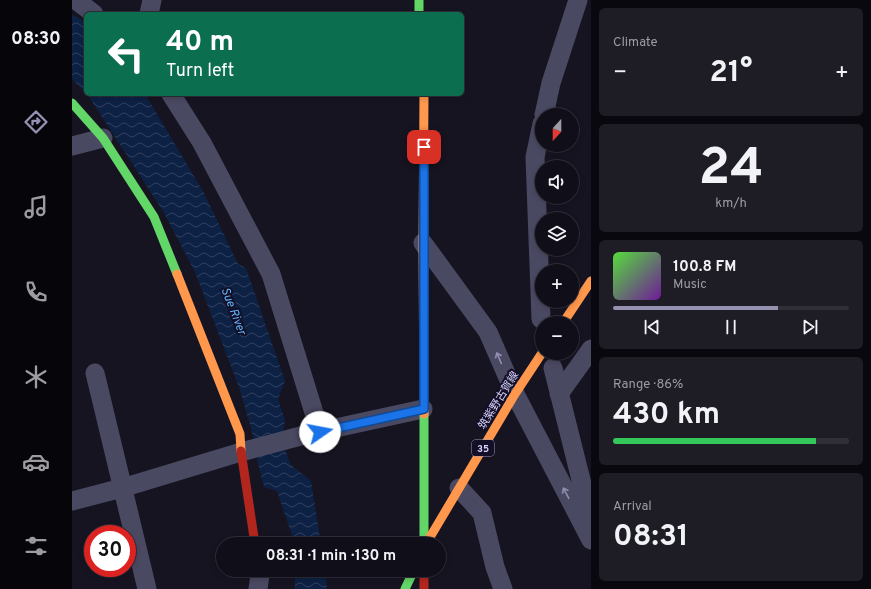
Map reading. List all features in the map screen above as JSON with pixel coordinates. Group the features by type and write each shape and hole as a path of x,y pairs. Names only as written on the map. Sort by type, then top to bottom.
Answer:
{"street":[{"path":"76,0 91,12"},
{"path":"149,12 152,0"},
{"path":"418,0 420,12"},
{"path":"546,108 551,83 578,0"},
{"path":"172,96 202,143 271,274 314,433"},
{"path":"424,96 423,243 425,537"},
{"path":"72,103 103,138 154,217 246,451 255,537"},
{"path":"72,146 103,138"},
{"path":"536,152 540,316"},
{"path":"423,243 488,332 515,394 591,540"},
{"path":"567,316 591,281"},
{"path":"559,394 591,348"},
{"path":"547,360 559,394 591,520"},
{"name":"筑紫野古賀線","path":"429,537 515,394 547,360"},
{"path":"95,373 147,589"},
{"path":"72,501 314,433 424,409"},
{"path":"459,488 482,513 495,567 503,589"},
{"path":"258,589 260,577"},
{"path":"405,589 411,577"},
{"path":"424,577 424,589"}],"water":[{"path":"72,15 84,22 84,91 72,79"},
{"name":"Sue River","path":"88,96 146,96 204,193 238,264 246,268 285,381 278,399 285,420 282,439 291,465 311,481 320,537 293,537 277,491 264,487 257,460 256,446 240,390 195,272 163,211"},
{"path":"295,577 326,577 327,589 295,589"}],"traffic: fast":[{"path":"419,0 419,12"},
{"path":"72,103 103,138 154,217 177,274"},
{"path":"424,414 424,537"},
{"path":"405,589 411,577"}],"traffic: slow":[{"path":"424,96 424,414"},
{"path":"177,274 240,434 241,451"},
{"path":"568,316 591,281"},
{"path":"430,537 515,394 537,360"}],"traffic: jam":[{"path":"241,451 254,537"},
{"path":"424,577 424,589"}],"route":[{"path":"320,432 424,409 424,147"}]}
